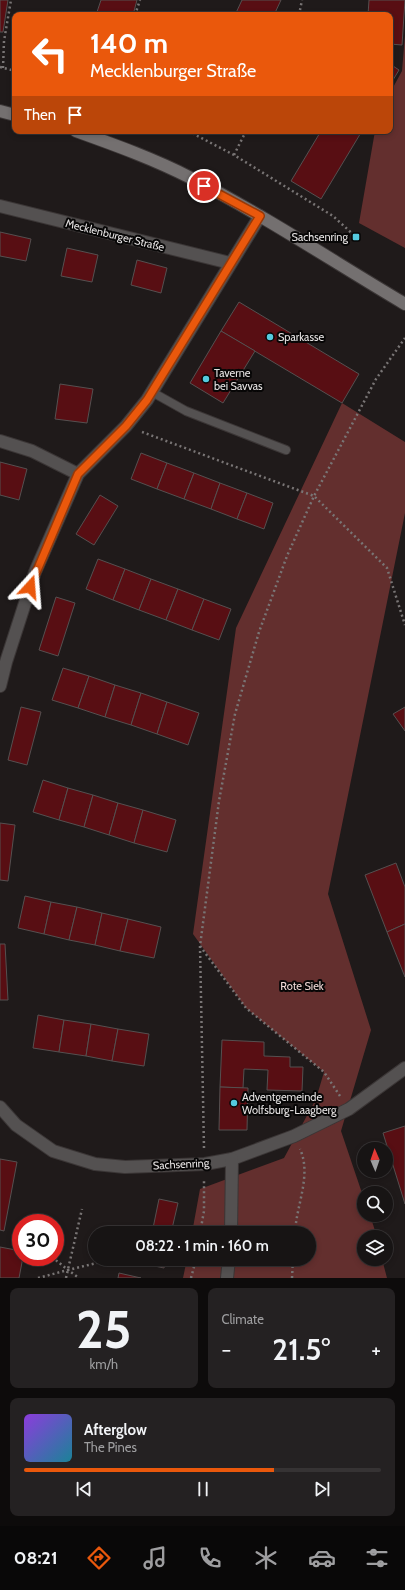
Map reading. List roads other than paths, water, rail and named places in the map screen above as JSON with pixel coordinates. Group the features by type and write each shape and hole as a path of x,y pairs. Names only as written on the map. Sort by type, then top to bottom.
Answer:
{"street":[{"path":"0,111 12,114"},
{"path":"84,134 128,150 190,178 260,216 405,304"},
{"name":"Mecklenburger Straße","path":"0,206 230,263"},
{"path":"0,686 6,662 35,572 78,474 126,426 152,392 260,216"},
{"path":"0,441 32,452 78,474"},
{"name":"Sachsenring","path":"0,1107 16,1125 53,1151 95,1164 125,1167 205,1164 232,1159 294,1136 349,1109 405,1068"},
{"path":"231,1226 232,1159"},
{"path":"227,1278 229,1266"}],"lane":[{"path":"152,392 186,411 286,450"}],"place":[{"name":"Sachsenring","path":"356,237"},
{"name":"Sparkasse","path":"270,337"},
{"name":"Taverne bei Savvas","path":"206,379"},
{"name":"Adventgemeinde Wolfsburg-Laagberg","path":"234,1103"}],"park label":[{"name":"Rote Siek","path":"302,986"}]}
